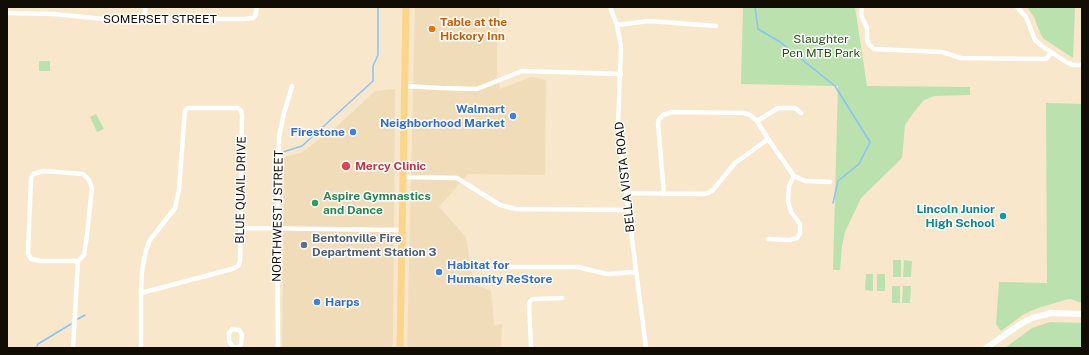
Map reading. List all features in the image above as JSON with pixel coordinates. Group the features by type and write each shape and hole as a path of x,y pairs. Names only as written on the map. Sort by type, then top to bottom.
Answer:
{"main road":[{"path":"400,348 406,7"}],"street":[{"path":"144,19 145,7"},
{"name":"SOMERSET STREET","path":"7,13 54,14 124,21 144,19 249,19 255,16 257,7"},
{"name":"BELLA VISTA ROAD","path":"610,7 617,25 621,46 618,122 646,348"},
{"path":"862,7 861,15 867,28 868,43 874,49 942,52 961,58 1046,59 1051,53"},
{"path":"1017,7 1026,17 1035,40 1051,53 1074,65 1082,65"},
{"path":"617,25 649,21 716,26"},
{"path":"405,86 477,89 522,71 620,74"},
{"name":"NORTHWEST J STREET","path":"278,348 277,228 279,137 292,86"},
{"name":"BLUE QUAIL DRIVE","path":"188,108 238,108 242,115 240,261 238,266 232,269 141,293 142,271 146,250 150,240 175,208 179,189 185,110 188,108"},
{"path":"757,121 778,108 795,108 801,113"},
{"path":"664,194 658,124 659,119 663,114 672,112 750,114 757,121 794,176 805,181 830,182"},
{"path":"626,193 708,193 713,190 735,163 768,139"},
{"path":"74,348 78,261 84,255 88,235 92,188 83,174 44,171 33,174 30,187 28,253 31,259 40,261 78,261"},
{"path":"768,240 790,240 797,238 800,233 800,224 791,212 788,201 789,186 794,176"},
{"path":"404,177 457,178 500,205 516,209 628,210"},
{"path":"240,228 403,230"},
{"path":"497,267 578,267 607,274 636,272"},
{"path":"141,293 141,348"},
{"path":"531,348 530,301 533,298 562,298"},
{"path":"986,348 1022,323 1032,318 1051,313 1082,314"}],"shaded area":[{"path":"415,7 500,7 497,38 497,75 500,89 531,77 546,80 545,175 468,174 439,207 466,237 474,284 491,291 494,325 502,324 501,348 407,348"},
{"path":"395,89 393,348 282,348 284,157 301,153 335,128 375,91"}],"green space":[{"name":"Slaughter Pen MTB Park","path":"743,7 855,7 867,86 970,87 970,95 934,96 924,100 914,112 905,125 902,158 861,198 845,232 840,270 833,270 838,86 741,84"},
{"path":"1027,7 1075,7 1073,58 1044,39 1034,17"},
{"path":"39,61 50,61 50,71 39,71"},
{"path":"1046,103 1082,104 1082,303 1070,299 1038,308 1024,314 1001,331 996,324 999,282 1047,283"},
{"path":"96,114 104,129 97,132 90,117"},
{"path":"893,260 901,260 901,277 893,277"},
{"path":"904,260 912,261 911,277 903,277"},
{"path":"866,274 873,274 873,291 865,290"},
{"path":"877,274 885,274 885,291 877,291"},
{"path":"892,286 900,286 900,303 892,303"},
{"path":"903,286 911,286 910,303 902,303"},
{"path":"1050,322 1082,323 1082,348 1005,348 1032,328"}],"waterway":[{"path":"283,152 302,146 373,81 373,66 378,55 378,7"},
{"path":"755,7 758,29 780,42 835,86 870,142 859,164 838,181 833,203"},
{"path":"78,319 85,315"},
{"path":"37,346 71,324"}],"place":[{"name":"Table at the Hickory Inn","path":"432,29"},
{"name":"Walmart Neighborhood Market","path":"513,116"},
{"name":"Firestone","path":"353,132"},
{"name":"Mercy Clinic","path":"346,166"},
{"name":"Aspire Gymnastics and Dance","path":"315,203"},
{"name":"Lincoln Junior High School","path":"1003,216"},
{"name":"Bentonville Fire Department Station 3","path":"304,245"},
{"name":"Habitat for Humanity ReStore","path":"439,272"},
{"name":"Harps","path":"317,302"}]}
